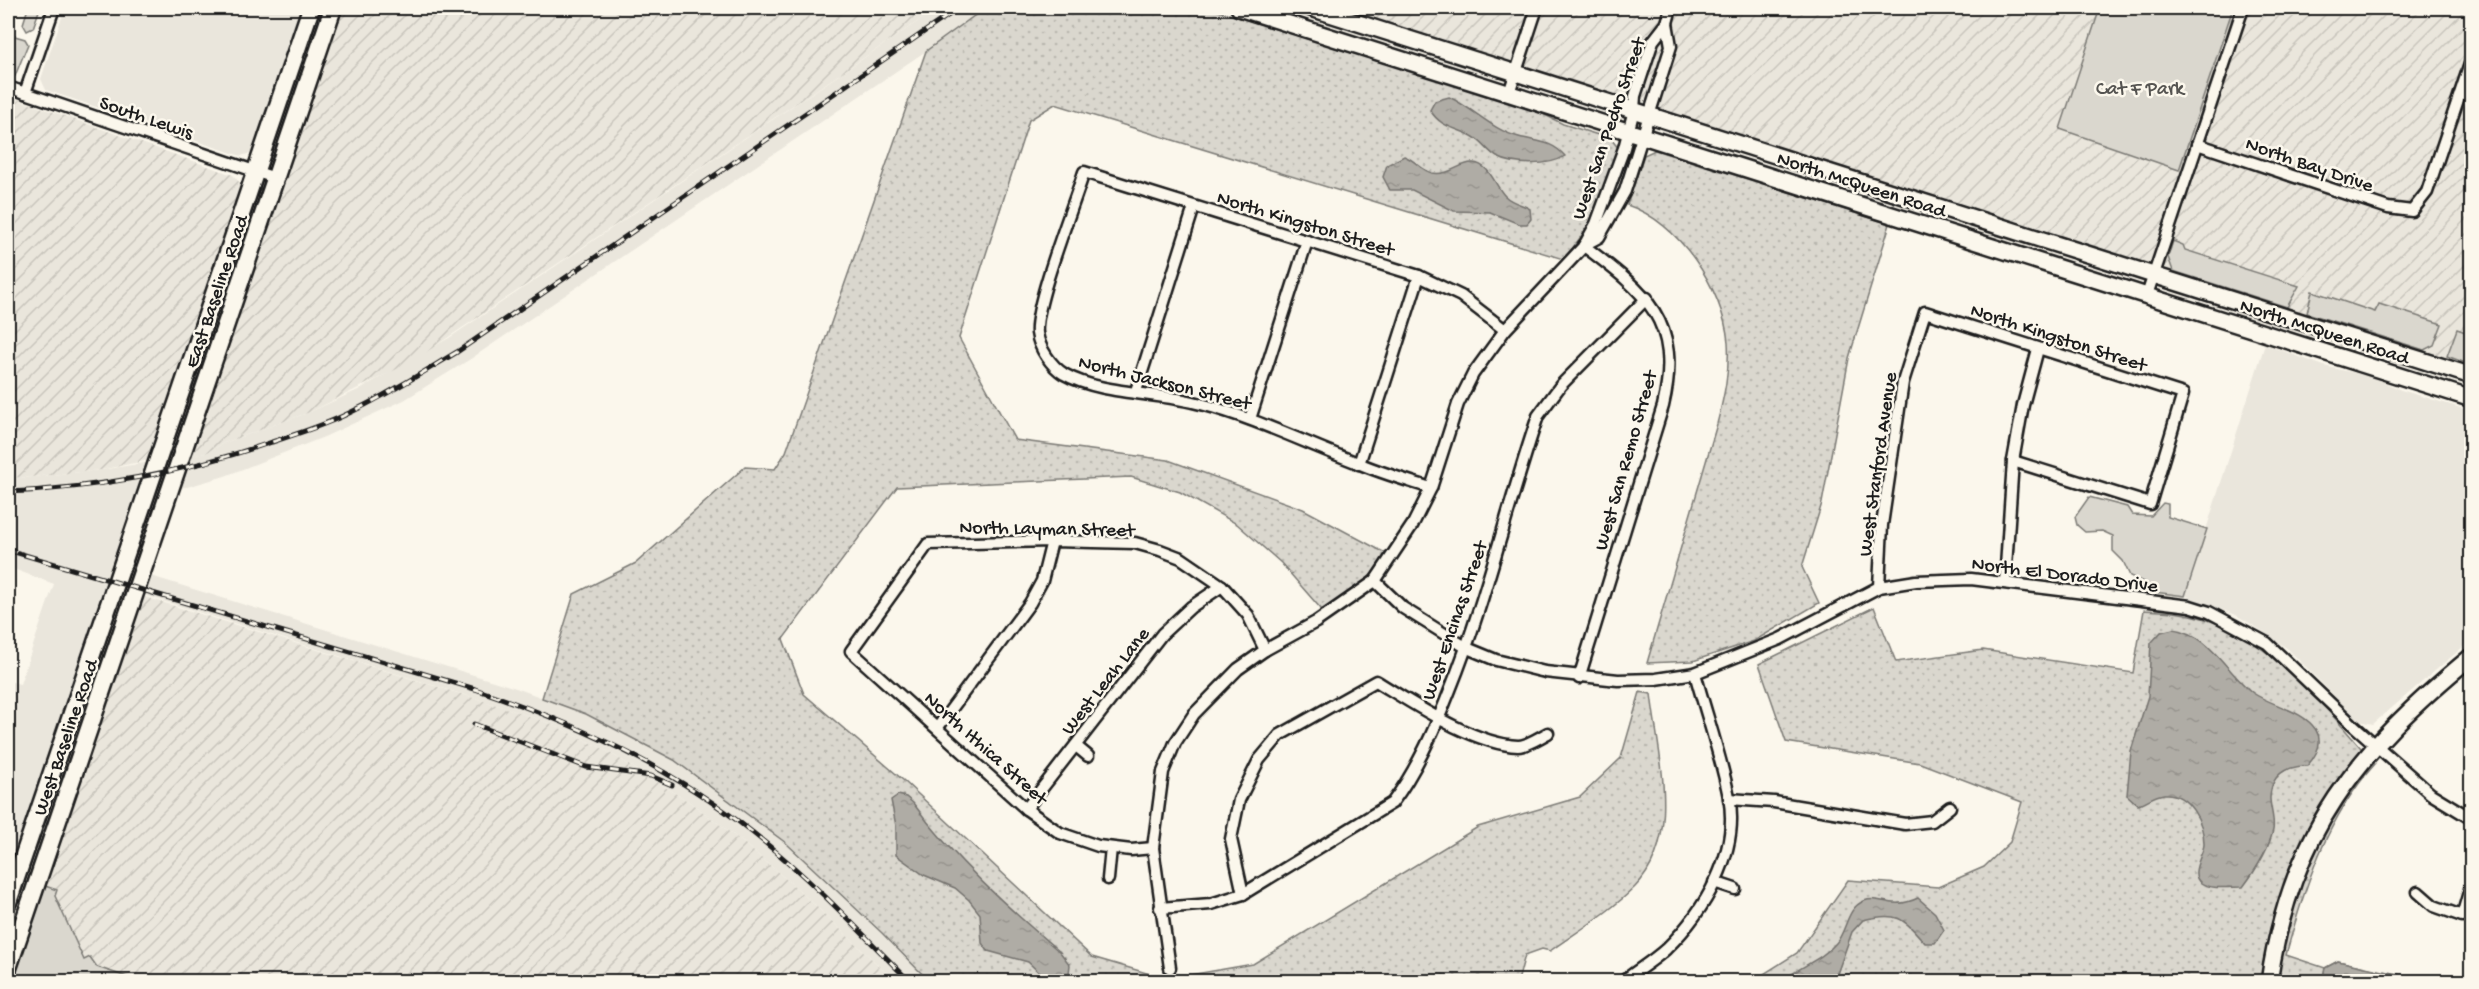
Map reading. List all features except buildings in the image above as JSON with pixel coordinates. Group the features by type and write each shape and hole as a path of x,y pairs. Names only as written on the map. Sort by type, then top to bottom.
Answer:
{"main road":[{"name":"East Baseline Road","path":"117,582 311,8"},
{"path":"321,8 320,19 327,26"},
{"name":"East Baseline Road","path":"137,589 333,8"},
{"name":"North McQueen Road","path":"1311,8 2472,376"},
{"name":"North McQueen Road","path":"1249,9 2472,399"},
{"path":"297,116 298,86 309,48 309,41 302,33"},
{"path":"208,313 214,328 207,356 208,376"},
{"path":"2341,357 2348,337"},
{"path":"187,374 187,402 182,430 188,439"},
{"name":"West Baseline Road","path":"8,902 12,872 80,690 117,582"},
{"name":"West Baseline Road","path":"8,968 137,589"},
{"path":"2269,981 2281,918 2299,868 2333,800 2375,744 2409,710 2472,656"},
{"path":"80,690 100,697"}],"street":[{"path":"25,93 54,8"},
{"path":"1509,93 1537,8"},
{"name":"West San Pedro Street","path":"1636,133 1635,96 1653,41 1667,23 1671,8"},
{"path":"2146,295 2243,8"},
{"name":"West San Pedro Street","path":"1170,968 1153,848 1163,772 1175,743 1194,714 1217,688 1265,650 1316,622 1375,581 1413,524 1431,488 1458,404 1473,374 1505,330 1584,246 1636,133 1649,115 1671,46 1667,23"},
{"path":"2468,79 2472,58"},
{"name":"North Bay Drive","path":"2197,144 2388,208 2412,210 2427,192 2468,79"},
{"name":"South Lewis","path":"8,87 275,178"},
{"name":"North Kingston Street","path":"1084,172 1419,276 1461,296 1505,330"},
{"name":"North Jackson Street","path":"1084,172 1041,306 1037,333 1046,355 1062,372 1084,382 1200,403 1250,419 1359,464 1431,488"},
{"path":"1136,391 1194,207"},
{"path":"1250,419 1307,241"},
{"name":"West San Remo Street","path":"1579,678 1668,384 1670,362 1661,327 1647,298 1584,246"},
{"path":"1359,464 1419,276"},
{"name":"West Encinas Street","path":"1160,908 1211,904 1244,894 1392,803 1405,786 1439,718 1467,648 1538,416 1561,385 1647,298"},
{"name":"North Kingston Street","path":"1925,312 2038,350 2183,394 2150,504 2013,461"},
{"name":"West Stanford Avenue","path":"1879,587 1882,525 1903,382 1925,312"},
{"path":"2005,582 2013,461 2023,405 2038,350"},
{"path":"938,727 1030,603 1042,581 1052,541"},
{"name":"North Layman Street","path":"851,651 927,544 1052,541 1135,543 1181,558 1222,586 1248,615 1265,650"},
{"name":"North El Dorado Drive","path":"1375,581 1403,608 1467,648 1496,660 1579,678 1637,680 1695,673 1780,639 1879,587 1916,581 1960,579 2005,582 2190,606 2209,612 2267,643 2431,794 2472,819"},
{"name":"West Leah Lane","path":"1026,810 1162,634 1191,607 1222,586"},
{"name":"North Ithica Street","path":"851,651 938,727 1026,810 1060,833 1111,848 1131,850 1153,848"},
{"path":"1622,981 1664,951 1704,905 1729,835 1730,799 1695,673"},
{"path":"1244,894 1231,839 1239,800 1259,760 1280,735 1376,681 1439,718 1487,739 1520,746 1548,733"},
{"path":"1076,746 1088,756"},
{"path":"1730,799 1774,802 1905,824 1932,821 1950,807"},
{"path":"1108,879 1111,848"},
{"path":"12,872 36,882"},
{"path":"1714,882 1735,890"},
{"path":"2418,892 2434,906 2462,915 2472,882"}],"shaded area":[{"path":"65,8 302,8 258,142 251,153 241,156 46,90 41,79"},
{"path":"341,8 938,8 413,361 310,412 224,443 206,453 191,456"},
{"path":"938,8 985,8 926,51 472,358 404,400 324,437 225,476 187,487 140,490 115,565 516,688 586,714 625,733 674,760 786,843 882,933 929,981 895,981 799,890 739,839 691,803 602,748 549,723 500,706 108,584 8,876 8,681 20,684 54,584 8,567 8,475 21,478 101,470 206,453 224,443 310,412 358,390 449,338"},
{"path":"1339,8 2471,8 2471,366 2138,262"},
{"path":"8,96 233,175 241,184 149,460 101,470 20,478 8,475"},
{"path":"2265,344 2324,366 2373,377 2401,390 2471,411 2471,640 2373,724 2359,721 2288,649 2259,629 2236,615 2185,596"},
{"path":"142,596 500,706 549,723 602,748 691,803 739,839 799,890 895,981 11,982"}],"green space":[{"path":"28,8 40,8 33,28 27,31 23,24"},
{"path":"985,8 1209,8 1537,111 1563,124 1611,139 1619,149 1591,220 1563,259 1055,104 1029,120 959,338 1015,440 1168,460 1303,509 1389,555 1359,588 1322,610 1281,563 1237,524 1180,492 1131,477 897,487 783,639 804,694 903,780 1092,957 1167,979 1253,964 1478,827 1580,797 1621,758 1640,692 1651,694 1664,795 1659,845 1650,867 1635,887 1594,921 1550,951 1542,949 1525,955 1518,981 929,981 882,933 786,843 674,760 586,714 542,698 574,594 636,563 745,467 775,469 786,452 926,51"},
{"name":"Cat F Park","path":"2100,8 2233,8 2179,170 2060,129"},
{"path":"8,34 25,39 28,44 15,76 8,75"},
{"path":"1655,150 1890,224 1849,358 1822,503 1802,567 1819,603 1754,641 1693,661 1647,663 1717,424 1728,363 1728,342 1724,322 1708,280 1695,260 1664,226 1627,205 1644,155"},
{"path":"2173,241 2183,245 2185,250 2299,286 2287,307 2173,271 2168,257"},
{"path":"2312,291 2375,312 2379,304 2442,324 2434,345 2424,350 2307,313"},
{"path":"2457,329 2471,334 2471,365 2447,356"},
{"path":"2089,497 2127,507 2132,515 2151,516 2163,503 2168,504 2168,517 2207,529 2185,596 2154,592 2150,585 2130,576 2123,561 2113,551 2113,536 2102,531 2085,532 2077,525 2075,517"},
{"path":"1874,607 1896,662 1983,650 2133,673 2144,610 2180,613 2210,621 2238,634 2264,651 2312,694 2375,764 2343,807 2330,830 2309,879 2286,955 2325,968 2338,961 2425,981 1751,982 1797,953 1848,880 1938,887 1984,867 2010,842 2022,802 1920,763 1786,742 1759,664"},
{"path":"45,886 57,890 55,896 84,960 90,957 97,967 139,981 13,981"}],"water":[{"path":"1449,97 1509,134 1544,142 1565,156 1550,162 1532,164 1497,157 1476,138 1444,124 1434,116 1430,110 1435,101"},
{"path":"1404,156 1432,173 1445,173 1468,163 1479,164 1488,171 1505,196 1530,209 1531,219 1527,224 1519,224 1490,212 1454,211 1412,190 1390,190 1383,177 1387,165"},
{"path":"2173,629 2186,632 2207,645 2253,693 2303,718 2310,723 2318,735 2318,749 2307,766 2281,773 2273,783 2270,798 2273,822 2271,838 2261,860 2243,887 2210,887 2197,879 2196,869 2204,844 2198,818 2188,803 2173,795 2164,794 2138,805 2127,795 2131,751 2148,696 2151,643 2161,632"},
{"path":"898,795 906,797 913,803 946,844 982,882 1060,952 1070,965 1068,981 1048,981 1028,962 988,951 982,943 980,914 969,900 955,888 924,875 896,855 896,826 891,800"},
{"path":"1918,898 1935,913 1944,930 1935,943 1925,943 1905,922 1899,919 1884,916 1863,920 1852,932 1837,974 1831,980 1783,981 1836,943 1850,914 1858,904 1870,900 1901,903"},
{"path":"2338,961 2425,981 2322,981 2325,968"}],"railway":[{"path":"8,492 75,487 174,470 239,453 291,436 359,408 457,352 959,8"},
{"path":"8,550 475,689 548,716 620,748 688,786 752,832 814,886 910,982"},
{"path":"474,724 586,767 651,776 672,785"}]}
